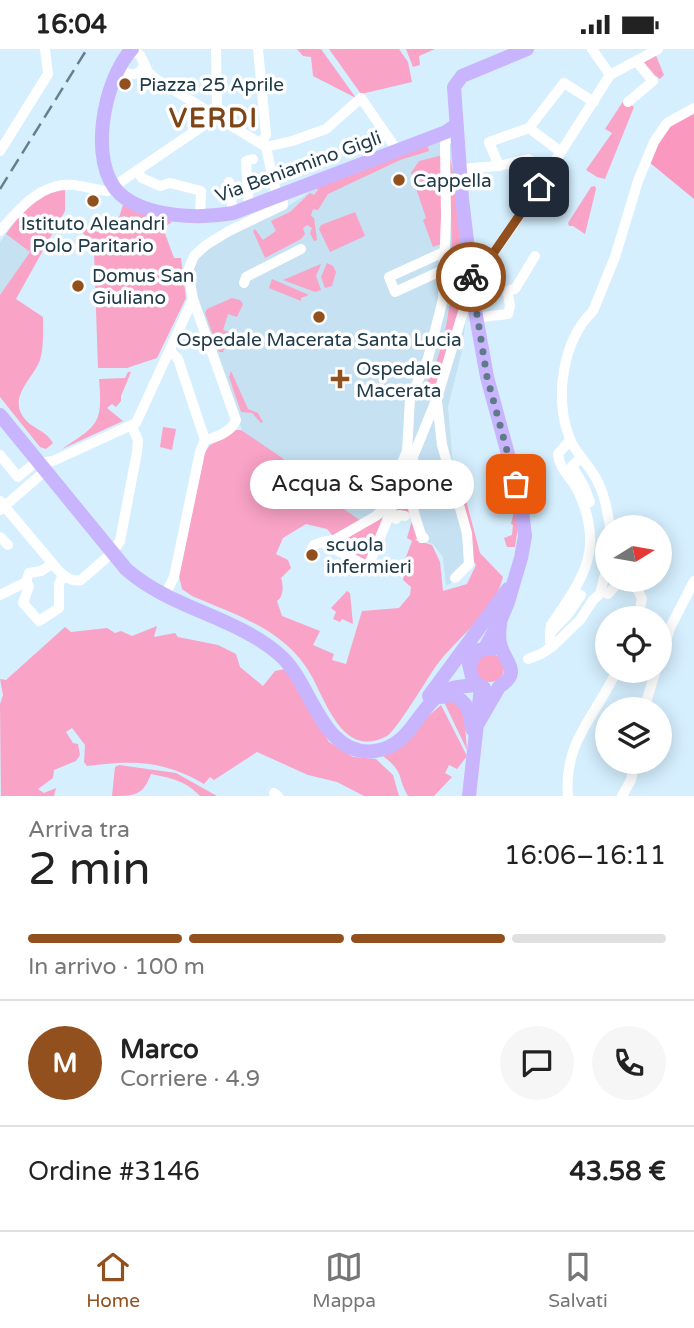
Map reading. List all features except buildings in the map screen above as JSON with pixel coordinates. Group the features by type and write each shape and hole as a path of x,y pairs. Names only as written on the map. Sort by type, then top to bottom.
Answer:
{"main road":[{"path":"1,419 126,569 150,587 253,636 279,655 296,674 327,728 349,747 364,751 391,743 434,695 471,658 485,648 501,619 523,550 521,502 487,377 474,301 458,148 446,133 454,87 458,79 527,49"},
{"path":"114,187 109,176 103,143 105,105 118,68 131,50"},
{"name":"Via Beniamino Gigli","path":"114,187 130,201 176,216 200,218 233,213 446,133"},
{"path":"113,552 168,594"},
{"path":"434,695 513,582"},
{"path":"501,619 501,651"},
{"path":"477,725 499,687 508,679 511,668 508,657 501,651 485,648"},
{"path":"467,792 474,758 479,686 470,675 471,658"},
{"path":"434,695 451,689 499,687"},
{"path":"434,695 452,695 466,703 470,711 474,758"}],"street":[{"path":"0,151 30,107 48,73 46,49"},
{"path":"0,231 22,207 51,187 69,184 107,191 204,125 217,106 216,49"},
{"path":"205,440 217,437 231,428 236,420 193,299 188,271 194,256 206,245 283,205 264,145 266,135 258,49"},
{"path":"592,49 610,75"},
{"path":"471,276 479,274 610,75 658,49"},
{"path":"131,50 139,55 148,72 156,79 264,145 292,141 326,129 361,98 397,150"},
{"path":"628,102 653,81 637,62"},
{"path":"118,68 130,76 135,75 145,65"},
{"path":"499,166 489,142 529,128 564,83 594,102"},
{"path":"608,515 595,476 570,440 562,391 567,356 587,317 593,311 615,257 638,181 654,142 667,123 694,108"},
{"path":"529,128 561,152"},
{"path":"322,542 368,567 410,456 410,399 428,358 443,299 446,251 446,133"},
{"path":"249,208 246,161 253,159"},
{"path":"460,169 499,166 528,159 548,171"},
{"path":"137,171 142,178 160,186 170,183 201,191 200,218"},
{"path":"229,183 233,213"},
{"path":"244,283 247,277 301,249"},
{"path":"445,269 395,292 391,286 389,277 446,251"},
{"path":"482,317 508,314 508,294 515,289 535,256"},
{"path":"0,462 18,477 132,427 140,418 193,299"},
{"path":"310,552 313,545 334,540 382,510 437,398 466,302 474,301"},
{"path":"177,335 195,323 203,325"},
{"path":"168,594 205,440 178,359 170,350"},
{"path":"437,398 442,445 467,533 469,564 455,578"},
{"path":"41,465 2,506 62,575 75,581 81,580 118,546 138,440 132,427"},
{"path":"553,646 550,642 551,625 581,580 586,567 591,533 587,511 576,486 558,464 558,454 570,440"},
{"path":"410,456 418,472 427,475 429,482"},
{"path":"550,633 569,613 583,591 595,553 597,533 594,512 584,486 572,466 581,458"},
{"path":"418,472 410,485 411,497 424,538"},
{"path":"389,516 397,519 399,515 405,516"},
{"path":"0,595 26,582 29,573 41,571 52,564"},
{"path":"26,582 29,586 23,603 40,621 59,608 59,584 62,575"},
{"path":"672,624 694,580"},
{"path":"528,659 553,646 573,628 593,600 617,584 635,584 642,599 641,606"},
{"path":"568,796 566,776 574,745 610,683"},
{"path":"622,796 632,774"}],"shaded area":[{"path":"297,49 321,49 356,98 313,76 311,57 303,56"},
{"path":"329,49 399,49 408,62 412,82 361,94"},
{"path":"406,49 435,49 419,56 420,65 413,67"},
{"path":"655,53 664,75 660,79 656,76 653,79 640,62"},
{"path":"624,100 634,107 605,179 597,177 586,170 612,133 605,129"},
{"path":"694,111 694,199 649,162 663,131"},
{"name":"Ospedale Macerata","path":"434,139 450,143 453,149 470,284 462,351 448,407 453,465 451,474 468,572 446,586 443,557 433,544 425,541 415,503 391,497 358,524 289,474 243,433 194,289 193,265 211,244 286,207 303,197 314,186"},
{"path":"427,143 429,151 400,160 328,194 318,210 313,209 311,216 314,218 317,240 314,241 310,233 312,228 307,225 303,228 305,234 301,239 265,258 253,231 255,229 263,240 276,231 271,221 290,212 310,193 314,195 318,190 316,187"},
{"path":"449,153 458,197 466,283 465,296 432,399 421,393 433,371 441,347 450,297 452,246"},
{"path":"443,155 444,243 433,247 411,173 419,161"},
{"path":"595,186 585,234 568,223 591,187"},
{"path":"65,188 65,211 16,299 43,317 40,360 24,386 19,408 25,420 53,443 46,449 40,447 0,397 0,295 30,252 6,234 31,205"},
{"path":"123,205 172,222 163,228 174,258 181,258 186,298 157,358 127,368 98,368 94,251 79,226 97,232 115,228 123,230 116,227"},
{"path":"355,212 365,236 330,252 319,229 321,225"},
{"path":"6,234 30,252 0,295 0,242"},
{"path":"327,263 333,266 336,272 332,286 325,288 321,277"},
{"path":"321,264 316,276 321,290 315,292 283,280"},
{"path":"272,279 309,295 301,298 301,301 269,288"},
{"path":"232,298 243,304 237,317 228,314 223,330 231,333 223,352 219,352 205,313 207,309"},
{"path":"231,371 248,409 258,413 263,422 252,413 241,412 229,377"},
{"path":"128,372 131,372 121,401 116,407 112,404 107,408 123,421 62,449 96,422 100,406 99,379 125,378"},
{"path":"163,427 176,429 172,450 160,447"},
{"path":"236,430 241,430 291,464 291,472 361,521 333,536 327,529 306,524 283,538 276,554 288,560 291,568 281,578 281,597 277,601 282,616 320,631 313,645 334,654 332,660 346,664 362,611 399,608 410,595 411,587 403,580 406,567 403,565 412,541 407,538 413,517 392,513 400,500 414,514 422,536 415,540 432,545 440,562 443,591 467,584 476,565 470,555 452,471 458,470 480,553 503,577 492,602 436,666 387,736 371,741 358,740 346,733 328,709 306,666 286,645 251,622 182,589 179,576 205,452 210,445"},
{"path":"506,472 518,526 515,547 507,547 504,538 512,535 514,512"},
{"path":"382,518 386,520 366,562 337,546 342,539"},
{"path":"347,591 350,593 353,624 342,619 340,622 333,619 336,612 331,608"},
{"path":"157,626 154,637 175,633 178,637 218,645 236,654 240,667 263,686 275,671 285,669 329,742 353,757 376,759 393,775 399,796 364,796 337,782 308,775 257,752 214,780 210,777 204,784 161,766 119,763 87,766 84,762 85,745 72,728 66,732 73,743 78,744 80,755 76,761 54,770 53,778 38,789 44,793 56,788 54,796 1,796 0,704 3,695 0,679 6,680 65,627 71,632 107,628 115,633 121,631 132,636"},
{"path":"490,654 500,658 504,668 500,678 490,682 480,678 476,668 480,658"},
{"path":"444,702 456,703 464,713 467,750"},
{"path":"441,705 467,756 457,769 449,765 445,773 452,777 434,796 408,796 398,771 383,756"},
{"path":"119,765 176,773 217,796 200,796 184,784 151,774 141,791 126,796 112,796 115,767"}],"railway":[{"path":"0,189 87,49"}],"way so far":[{"path":"471,277 487,377 516,484"}],"place":[{"name":"Piazza 25 Aprile","path":"125,84"},
{"name":"Cappella","path":"399,180"},
{"name":"Istituto Aleandri Polo Paritario","path":"93,201"},
{"name":"Domus San Giuliano","path":"78,286"},
{"name":"Ospedale Macerata Santa Lucia","path":"319,317"},
{"name":"Ospedale Macerata","path":"340,379"},
{"name":"Acqua & Sapone","path":"516,484"},
{"name":"scuola infermieri","path":"312,555"}],"district":[{"name":"VERDI","path":"214,118"}],"route":[{"path":"471,277 479,274 539,187"}]}
